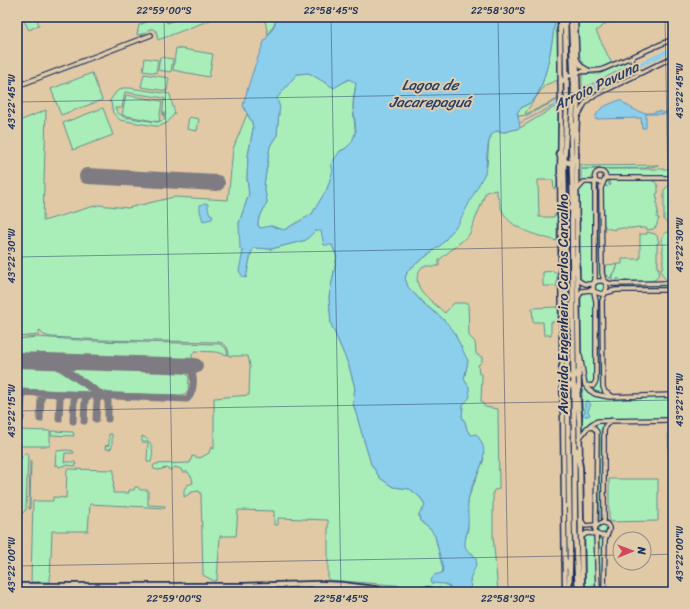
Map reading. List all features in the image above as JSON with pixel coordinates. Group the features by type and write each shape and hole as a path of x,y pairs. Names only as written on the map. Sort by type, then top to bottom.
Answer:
{"highway":[{"path":"560,30 564,17"},
{"name":"Avenida Engenheiro Carlos Carvalho","path":"564,17 567,77 564,208 568,376 568,592"},
{"name":"Avenida Engenheiro Carlos Carvalho","path":"571,17 572,67 575,73 576,88 575,116 571,142 573,210 575,530 578,592"},
{"path":"572,67 575,47"},
{"path":"561,83 567,77 575,73"},
{"path":"575,116 576,139"},
{"path":"560,153 564,162 572,162 575,160 576,155"},
{"path":"560,214 564,208 568,207 573,210 577,219"},
{"path":"574,326 577,256"},
{"path":"562,319 567,295"},
{"path":"562,367 568,376 577,376 579,371"},
{"path":"563,392 568,386 574,386 578,390 579,418"},
{"path":"574,435 580,468"},
{"name":"Avenida Engenheiro Carlos Carvalho","path":"580,468 582,592"},
{"path":"575,530 580,503"},
{"path":"565,560 569,569 576,569 580,566 581,561"},
{"path":"567,580 573,575 577,577 580,580 582,592"},
{"path":"17,586 331,584 382,590 428,590 441,592"},
{"path":"301,585 359,592"},
{"path":"42,592 76,586"},
{"path":"176,586 200,588 210,591"},
{"path":"17,592 210,591 243,589 304,592"},
{"path":"397,592 405,590"},
{"path":"293,591 330,592"}],"main road":[{"name":"Avenida Engenheiro Carlos Carvalho","path":"560,17 560,214 565,560 567,580 565,592"},
{"name":"Avenida Engenheiro Carlos Carvalho","path":"575,17 575,73"},
{"name":"Avenida Engenheiro Carlos Carvalho","path":"576,139 580,468"}],"street":[{"path":"17,86 152,35"},
{"path":"575,73 601,70 673,39"},
{"path":"576,56 581,66 591,71"},
{"path":"634,56 632,60 636,69 643,72"},
{"path":"575,116 590,98 673,57"},
{"path":"585,385 593,386 596,381 595,292 593,288 595,273 595,191 597,173 602,172 605,180 601,188 602,273 607,287 602,301 603,387 605,392 612,396"},
{"path":"577,190 582,183 587,181 596,180 601,182 605,180 673,178"},
{"path":"587,181 592,184 595,191"},
{"path":"578,280 584,284 598,281 616,284 673,283"},
{"path":"616,284 614,287 616,290"},
{"path":"578,297 583,291 590,290 601,294 616,290 673,290"},
{"path":"579,349 585,385 594,394 604,396 673,395"},
{"path":"579,438 587,428 596,422 612,420 673,420"},
{"path":"587,428 593,427 597,432 595,529 598,590 601,592 604,590 604,543 609,528 604,523 604,432 605,426 612,420"},
{"path":"581,519 585,526 604,523"},
{"path":"581,538 587,533 602,536 607,534"}],"green space":[{"path":"22,17 36,17 39,25 29,30"},
{"path":"159,17 164,17 167,23 178,17 218,17 158,40 156,31 153,29 149,29 146,33 137,35 139,25"},
{"path":"264,17 277,17 268,34"},
{"path":"555,17 558,17 559,99 527,115 518,116 517,113 535,98 543,82 549,59","holes":["558,80 558,99 526,114 525,113 545,85"]},
{"path":"578,17 615,17 596,31 612,64 597,69 589,67 583,63 580,57 577,41"},
{"path":"176,48 213,54 209,77 173,70"},
{"path":"160,57 173,59 171,72 158,70"},
{"path":"145,58 158,60 156,73 143,71"},
{"path":"628,61 630,65 582,89 583,74 599,74"},
{"path":"632,70 634,74 593,94 585,101 582,95"},
{"path":"92,73 102,100 61,115 51,89"},
{"path":"309,73 334,87 350,79 356,83 353,105 354,137 352,143 340,151 327,189 312,214 284,230 271,226 261,228 258,226 258,221 267,202 264,185 270,146 277,135 279,112 276,98 297,74"},
{"path":"144,74 169,78 167,91 141,87"},
{"path":"123,88 130,88 170,94 175,113 167,123 160,126 120,120 113,113 111,102 109,102 116,92","holes":["125,92 164,98 166,100 164,100 162,111 165,112 165,120 156,122 124,117 118,113 115,108 122,108"]},
{"path":"126,95 162,101 159,122 122,115"},
{"path":"558,105 557,187 554,189 553,180 538,180 539,217 554,217 554,215 557,215 557,241 533,234 517,227 510,222 501,208 496,190 486,192 469,235 439,260 439,266 423,266 418,273 417,280 422,292 445,313 454,303 468,303 469,336 475,342 477,355 482,357 482,362 478,365 479,374 482,374 481,401 485,407 498,409 499,489 494,490 493,492 493,536 498,592 472,592 470,579 473,554 467,551 464,545 468,528 467,509 469,496 484,459 467,430 462,417 463,405 469,387 464,379 468,361 443,319 423,303 408,287 405,278 408,270 441,245 487,166 489,140 492,134 496,131 505,132 520,128"},
{"path":"103,108 113,135 73,150 63,123"},
{"path":"46,110 43,221 98,205 128,208 174,197 228,200 233,149 247,114 252,122 253,129 248,156 247,179 249,194 239,223 246,277 251,253 254,248 271,249 306,240 315,231 321,230 332,245 337,257 329,297 331,324 349,366 355,388 353,403 371,464 380,478 393,487 410,489 421,498 425,506 419,515 420,521 431,530 435,536 443,569 442,573 444,584 450,587 451,592 439,592 435,588 328,580 328,520 278,518 278,525 274,525 274,511 238,510 236,536 220,536 217,580 214,581 203,575 201,494 199,491 192,492 184,497 184,490 187,485 193,483 188,472 182,472 181,469 175,467 170,470 166,468 158,470 154,469 153,466 156,464 190,463 192,456 200,458 209,453 211,447 214,449 214,398 249,395 250,366 248,356 229,356 226,346 223,343 218,342 102,340 51,337 44,335 39,330 39,335 17,337 17,122"},
{"path":"189,117 199,119 197,131 187,129"},
{"path":"581,164 585,166 659,165 646,168 582,169 673,169 673,176 606,177 604,172 600,170 595,172 593,179 581,181"},
{"path":"651,180 655,182 658,186 658,193 656,194 658,199 657,218 659,218 656,227 647,230 647,228 640,229 640,227 631,229 615,228 615,230 606,228 603,223 602,189 604,185 608,187 604,184 607,181 610,186 611,184 608,181"},
{"path":"596,182 601,183 599,199 599,263 601,264 601,278 598,279 597,278 598,237"},
{"path":"586,183 591,185 594,189 594,277 593,281 587,283 580,279 579,194 580,189"},
{"path":"671,183 673,183 673,226 670,226 664,220 664,190"},
{"path":"647,232 655,234 659,243 657,243 657,268 659,268 658,277 652,281 621,281 618,278 616,282 612,282 612,275 616,271 618,264 622,264 622,259 640,259 640,234 647,234"},
{"path":"667,232 673,232 673,281 666,279 661,271 661,268 663,268 663,243 661,243 661,241 664,234"},
{"path":"616,264 611,278 609,278 606,273 606,265"},
{"path":"553,271 557,273 557,286 543,286 543,272"},
{"path":"598,282 602,282 604,283 604,291 598,292 595,289 595,285"},
{"path":"616,285 673,285 673,288 616,289"},
{"path":"590,291 594,295 595,380 591,384 587,384 582,366 581,294"},
{"path":"597,295 601,296 600,376 602,376 602,389 605,394 596,393 589,388 596,385 599,375"},
{"path":"558,307 558,322 551,322 551,335 544,335 543,322 533,322 532,308"},
{"path":"37,337 94,341 220,344 226,348 228,355 216,352 195,351 192,354 192,357 195,360 38,354 37,352 37,354 17,353 17,339"},
{"path":"17,366 55,368 87,389 87,391 17,389"},
{"path":"72,368 185,372 189,377 188,392 182,395 110,393 100,390 72,371"},
{"path":"582,382 589,392 599,397 673,397 673,418 600,419 590,422 582,430"},
{"path":"605,423 602,428 601,441 603,520 600,521 599,441 598,430 592,425"},
{"path":"668,425 673,425 673,468 669,468"},
{"path":"17,430 50,431 50,446 17,446"},
{"path":"51,431 73,432 74,436 51,435"},
{"path":"109,434 112,434 112,447 110,449 106,449 105,446 109,445"},
{"path":"142,436 146,438 152,447 151,462 147,462 148,442 142,442"},
{"path":"56,451 73,451 74,453 65,453 64,462 75,462 76,466 65,465 59,467 57,464 55,466"},
{"path":"25,453 28,453 26,509 23,513 17,514 17,459 21,459"},
{"path":"31,460 30,509 29,509 30,461"},
{"path":"67,469 114,470 113,493 129,493 129,490 134,490 135,487 138,487 140,490 148,490 148,505 165,506 165,508 90,504 88,531 52,531 50,582 32,582 33,501 53,501 53,497 66,498"},
{"path":"609,479 658,479 658,521 609,522"},
{"path":"669,479 673,479 673,521 669,521"},
{"path":"600,524 604,524 606,525 606,533 600,534 597,531 597,527"},
{"path":"588,534 594,535 596,538 596,586 584,586 584,538"},
{"path":"599,537 603,538 603,590 600,589"},
{"path":"607,590 657,590 657,592 608,592"}],"water":[{"name":"Lagoa de Jacarepaguá","path":"277,17 555,17 551,47 543,82 535,98 521,108 517,113 520,128 504,132 497,131 493,133 489,142 485,173 458,224 441,245 408,270 405,278 408,287 423,303 443,319 453,330 468,361 464,379 469,387 470,397 463,405 462,417 467,430 471,435 476,434 484,449 482,465 468,500 468,522 465,545 467,550 474,555 476,559 475,567 470,580 472,592 451,592 450,587 444,584 432,583 431,579 434,575 442,573 443,569 435,536 431,530 420,521 419,515 425,506 421,498 410,489 393,487 380,478 371,464 353,403 355,388 349,366 331,324 329,297 337,257 332,245 324,245 321,231 315,231 306,240 271,249 254,248 251,253 246,278 243,277 239,271 243,251 240,249 239,223 249,194 247,179 248,156 253,129 252,122 243,106 264,42 274,27","holes":["309,73 334,88 349,79 356,83 353,106 356,130 352,142 345,149 340,151 331,164 333,170 327,189 312,214 284,230 271,226 261,228 258,226 258,221 267,202 264,185 270,146 277,135 280,108 277,98 297,74"]},
{"path":"620,100 638,111 651,113 659,111 663,113 673,110 673,114 646,114 646,128 642,128 641,118 595,119 596,115 601,109"},
{"path":"206,203 208,204 210,214 213,215 212,219 203,221 200,205"},
{"path":"588,400 591,405 588,412 590,414 586,417 583,414 585,412 585,402"}],"waterway":[{"name":"Arroio Pavuna","path":"555,105 673,49"},
{"name":"Arroio Pavuna","path":"520,123 555,105"}],"taxiway":[{"path":"46,361 58,365 102,395"},
{"path":"67,371 65,368 66,365 74,362"},
{"path":"17,392 187,399 192,391 193,376 192,372 186,366"},
{"path":"17,392 21,394 22,397 21,418"},
{"path":"40,419 41,398 44,394"},
{"path":"56,394 60,399 59,419"},
{"path":"73,421 74,400 75,396 79,395"},
{"path":"84,421 85,400 90,395"},
{"path":"96,419 97,400 101,396"},
{"path":"104,396 108,401 108,419"}],"runway":[{"path":"87,176 217,183"},
{"path":"17,360 195,366"}]}
